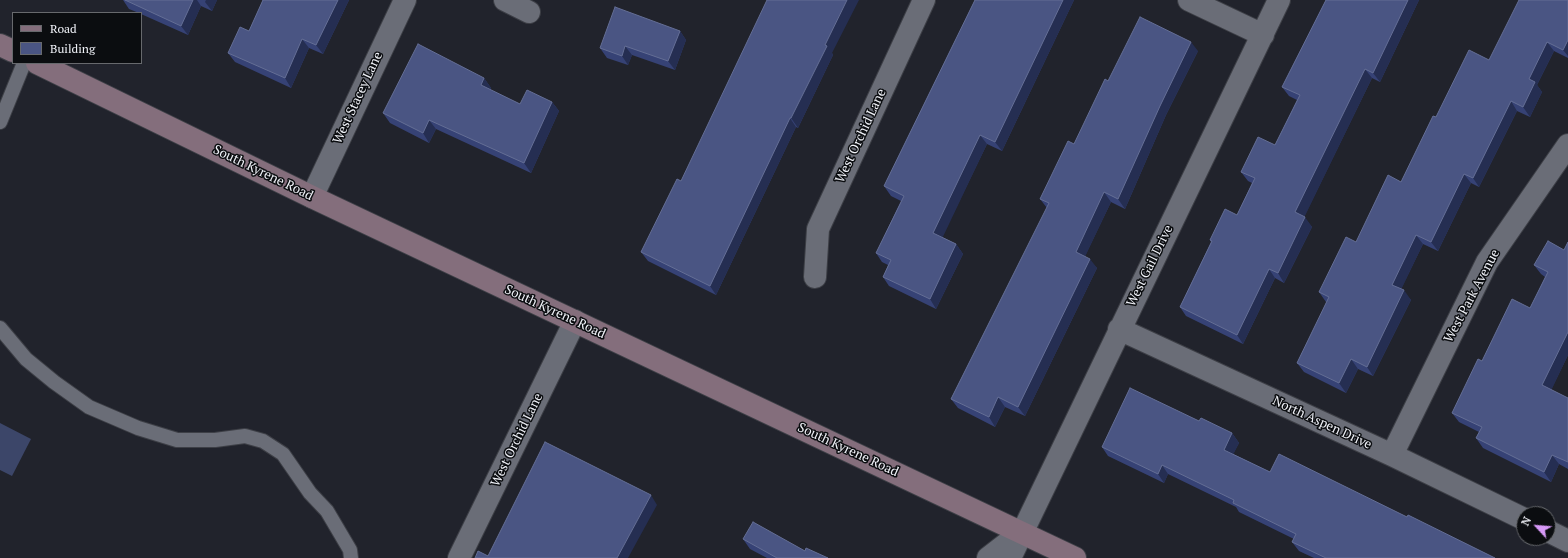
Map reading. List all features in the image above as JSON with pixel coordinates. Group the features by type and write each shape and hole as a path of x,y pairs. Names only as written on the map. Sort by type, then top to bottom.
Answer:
{"main road":[{"path":"0,45 12,51"},
{"name":"South Kyrene Road","path":"39,64 312,197 1075,558"}],"street":[{"name":"West Stacey Lane","path":"312,197 405,0"},
{"path":"505,0 529,12"},
{"name":"West Orchid Lane","path":"815,277 818,229 924,0"},
{"path":"1189,0 1263,35"},
{"name":"West Gail Drive","path":"1010,558 1119,329 1279,0"},
{"name":"West Park Avenue","path":"1392,456 1487,262 1568,145"},
{"name":"West Orchid Lane","path":"459,558 575,321"},
{"name":"North Aspen Drive","path":"1119,329 1516,515"},
{"name":"West Gail Drive","path":"988,558 1022,532"},
{"path":"1556,535 1568,541"}],"lane":[{"path":"0,122 24,64"},
{"path":"0,328 26,359 54,382 89,407 131,425 177,440 215,440 245,436 263,441 283,454 310,493 327,511 350,550 351,558"}],"shaded area":[{"path":"0,423 31,439 12,476 0,470"}],"building":[{"path":"125,0 193,0 181,26"},
{"path":"263,0 338,0 316,45 302,39 285,78 228,53 240,27 249,31"},
{"path":"767,0 847,0 825,45 827,46 790,118 710,286 641,252 677,179 681,181"},
{"path":"975,0 1063,0 995,142 980,135 933,233 956,244 930,299 883,277 891,260 876,253 904,196 884,186"},
{"path":"1326,0 1408,0 1373,73 1365,69 1295,212 1305,217 1278,273 1269,269 1237,335 1180,307 1212,241 1210,240 1225,209 1237,215 1255,178 1241,172 1258,137 1275,145 1300,95 1282,87"},
{"path":"1519,0 1568,0 1568,40 1563,50 1547,42 1529,79 1535,82 1523,107 1511,101 1473,178 1464,174 1431,242 1416,235 1392,285 1404,290 1367,367 1351,359 1339,383 1297,363 1329,297 1319,292 1346,237 1356,242 1388,175 1401,182 1433,116 1436,117 1469,50 1489,60"},
{"path":"615,7 680,31 668,61 625,46 622,56 600,48"},
{"path":"1140,17 1191,42 1118,199 1104,192 1076,252 1090,259 1018,407 998,397 989,417 951,399 1049,203 1040,199 1068,141 1074,144 1105,79 1108,81"},
{"path":"418,44 484,78 481,85 520,104 527,90 552,102 524,163 429,120 423,133 383,113"},
{"path":"1548,241 1564,250 1568,242 1568,332 1542,385 1568,398 1568,462 1552,455 1544,472 1476,438 1482,427 1452,413 1478,359 1482,361 1512,299 1530,308 1548,272 1534,265"},
{"path":"1130,388 1199,421 1201,418 1232,433 1224,450 1270,472 1279,454 1407,517 1408,515 1495,558 1326,558 1292,542 1296,534 1233,503 1234,500 1162,465 1158,474 1102,447"},
{"path":"545,442 651,495 617,558 475,558 478,551 488,556"},
{"path":"753,522 805,551 806,548 828,558 777,558 743,539"}]}
